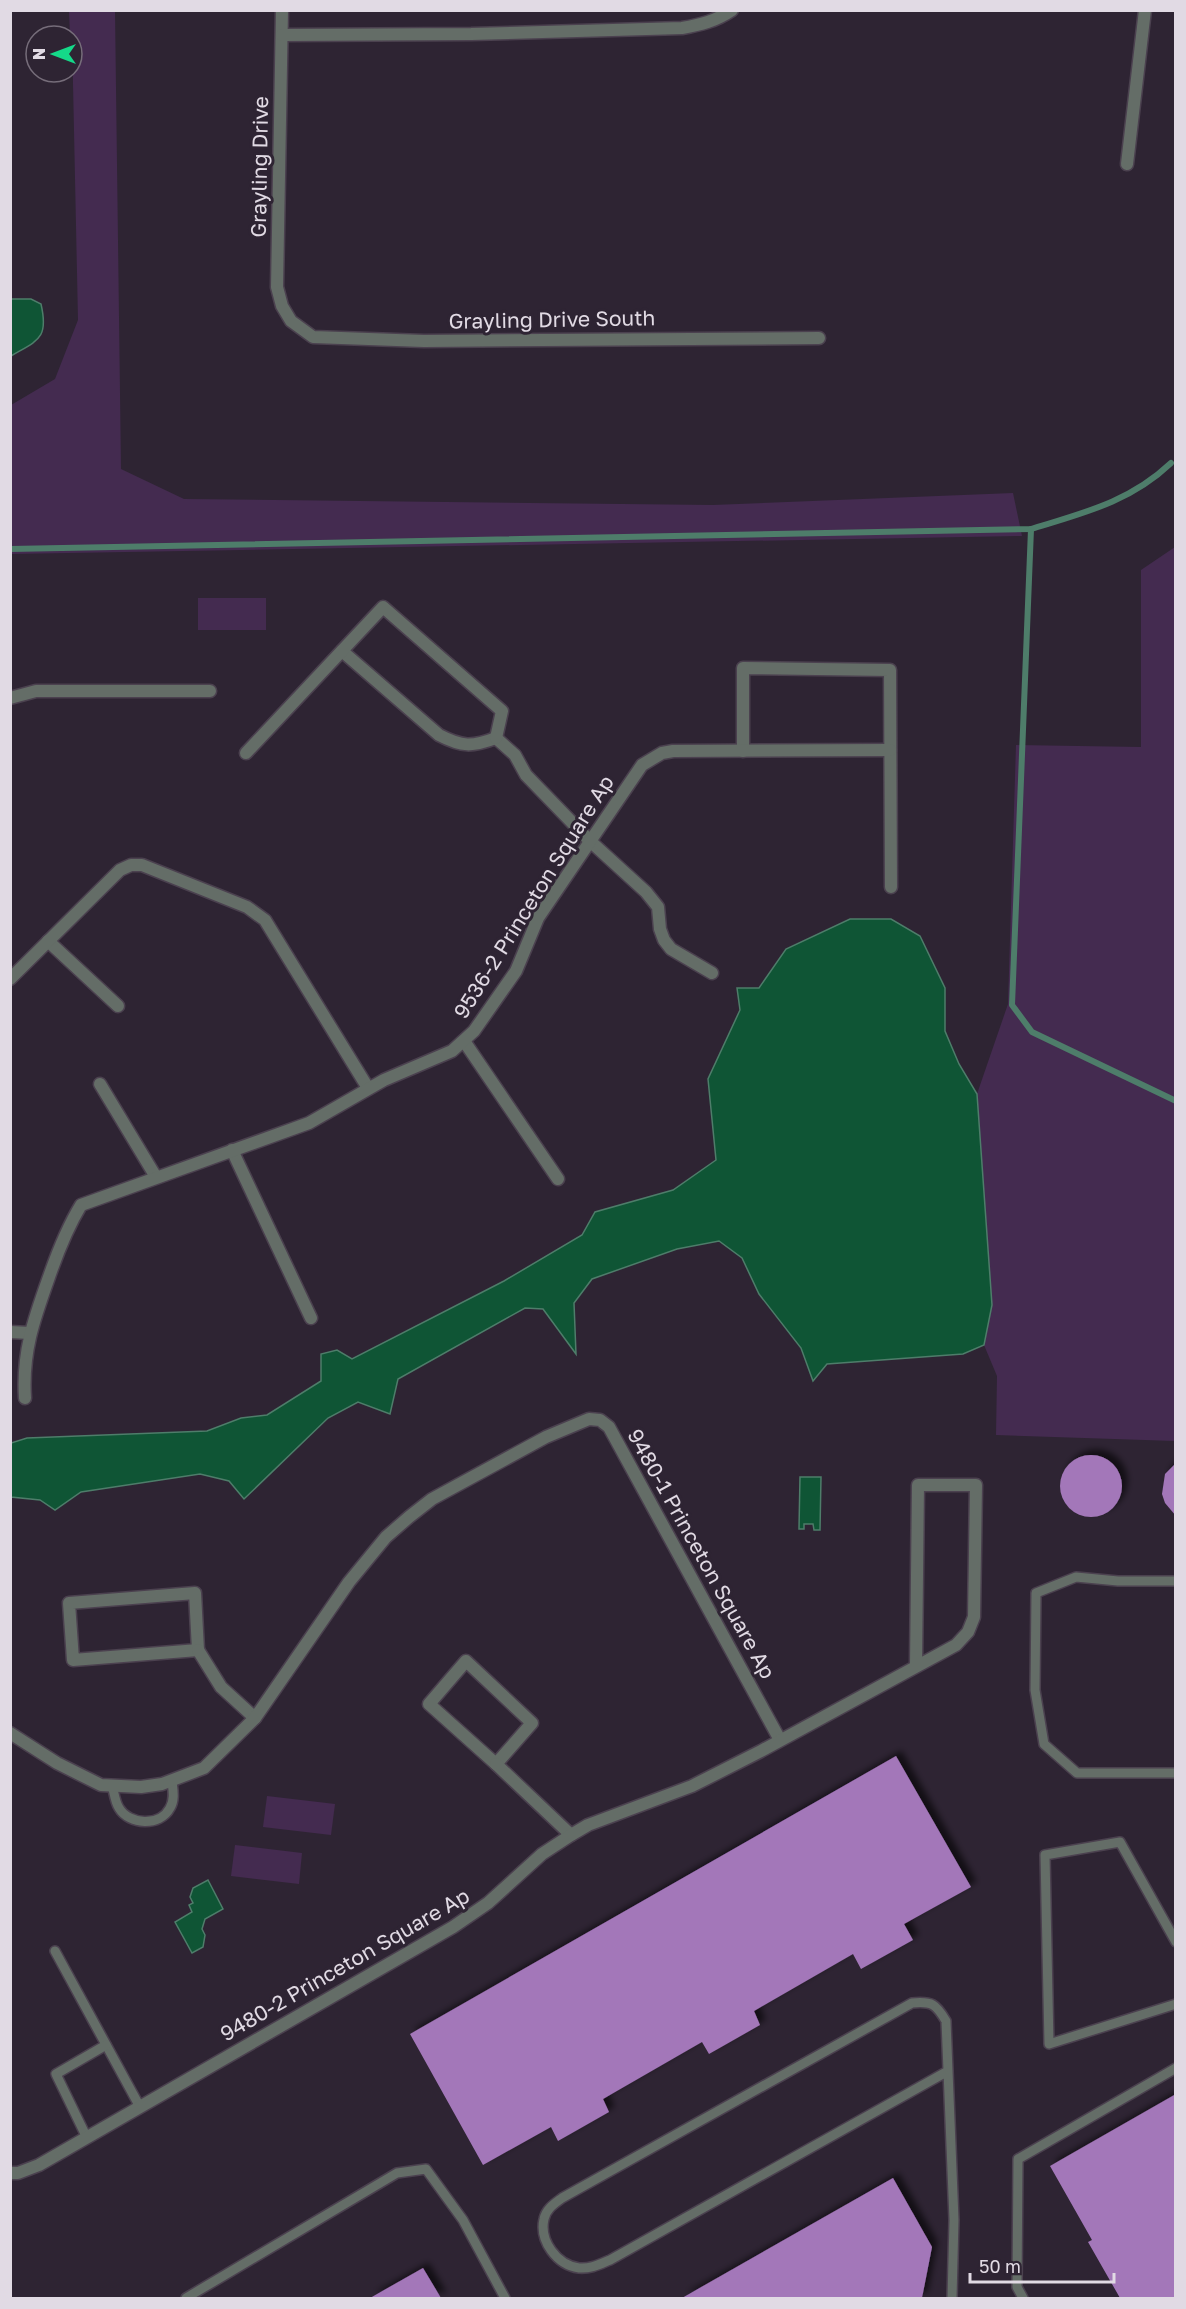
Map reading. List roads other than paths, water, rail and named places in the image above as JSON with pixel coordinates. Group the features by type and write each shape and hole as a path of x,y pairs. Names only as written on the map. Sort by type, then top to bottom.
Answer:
{"street":[{"name":"Grayling Drive","path":"282,10 277,287 282,306 291,321"},
{"path":"282,34 471,34 682,28 711,21 732,10"},
{"path":"1127,164 1145,10"},
{"name":"Grayling Drive South","path":"291,321 313,337 423,341 819,338"},
{"path":"246,753 382,607 502,711 496,738"},
{"path":"342,651 439,735 455,743 475,745 496,738"},
{"path":"743,751 743,668 890,670 891,888"},
{"path":"10,698 36,691 210,690"},
{"path":"496,738 515,755 526,775 590,841 646,892 658,907 660,929 671,949 712,973"},
{"name":"9536-2 Princeton Square Ap","path":"25,1398 25,1355 30,1333 66,1229 81,1205 309,1123 368,1088 452,1051 474,1031 516,971 538,918 642,765 662,753 673,751 890,750"},
{"path":"10,979 120,870 131,865 142,865 247,907 265,920 368,1088"},
{"path":"48,941 118,1006"},
{"path":"464,1041 558,1179"},
{"path":"100,1084 156,1177"},
{"path":"232,1150 311,1318"},
{"path":"10,1332 30,1333"},
{"name":"9480-1 Princeton Square Ap","path":"10,1733 101,1785 141,1787 172,1781 204,1768 255,1718 349,1582 386,1537 432,1499 546,1437 589,1419 600,1420 609,1427 780,1740"},
{"name":"9480-2 Princeton Square Ap","path":"10,2173 18,2173 39,2165 453,1927 488,1903 542,1854 588,1825 692,1786 956,1645 968,1632 974,1617 976,1485 918,1485 916,1666"},
{"path":"198,1650 73,1660 69,1603 195,1593 198,1650 221,1688 255,1718"},
{"path":"496,1764 532,1723 466,1661 429,1704 571,1835"}],"lane":[{"path":"1176,1581 1118,1581 1076,1577 1036,1593 1035,1690 1044,1744 1077,1773 1176,1773"},
{"path":"112,1785 118,1807 127,1817 141,1822 154,1821 170,1810 174,1800 172,1781"},
{"path":"1176,1942 1120,1842 1045,1855 1049,2044 1176,2004"},
{"path":"55,1952 140,2107"},
{"path":"948,2071 592,2268 577,2268 560,2261 550,2250 544,2235 544,2219 550,2207 562,2198 912,2003 925,2002 938,2007 946,2021 954,2220 952,2298"},
{"path":"87,2138 56,2074 106,2046"},
{"path":"1023,2298 1017,2287 1018,2159 1176,2068"},
{"path":"186,2298 397,2173 426,2169 463,2220 505,2298"}],"waterway":[{"path":"10,549 1031,529 1105,505 1122,497 1139,488 1171,463"},
{"path":"1031,529 1012,1005 1032,1032 1176,1101"}]}
